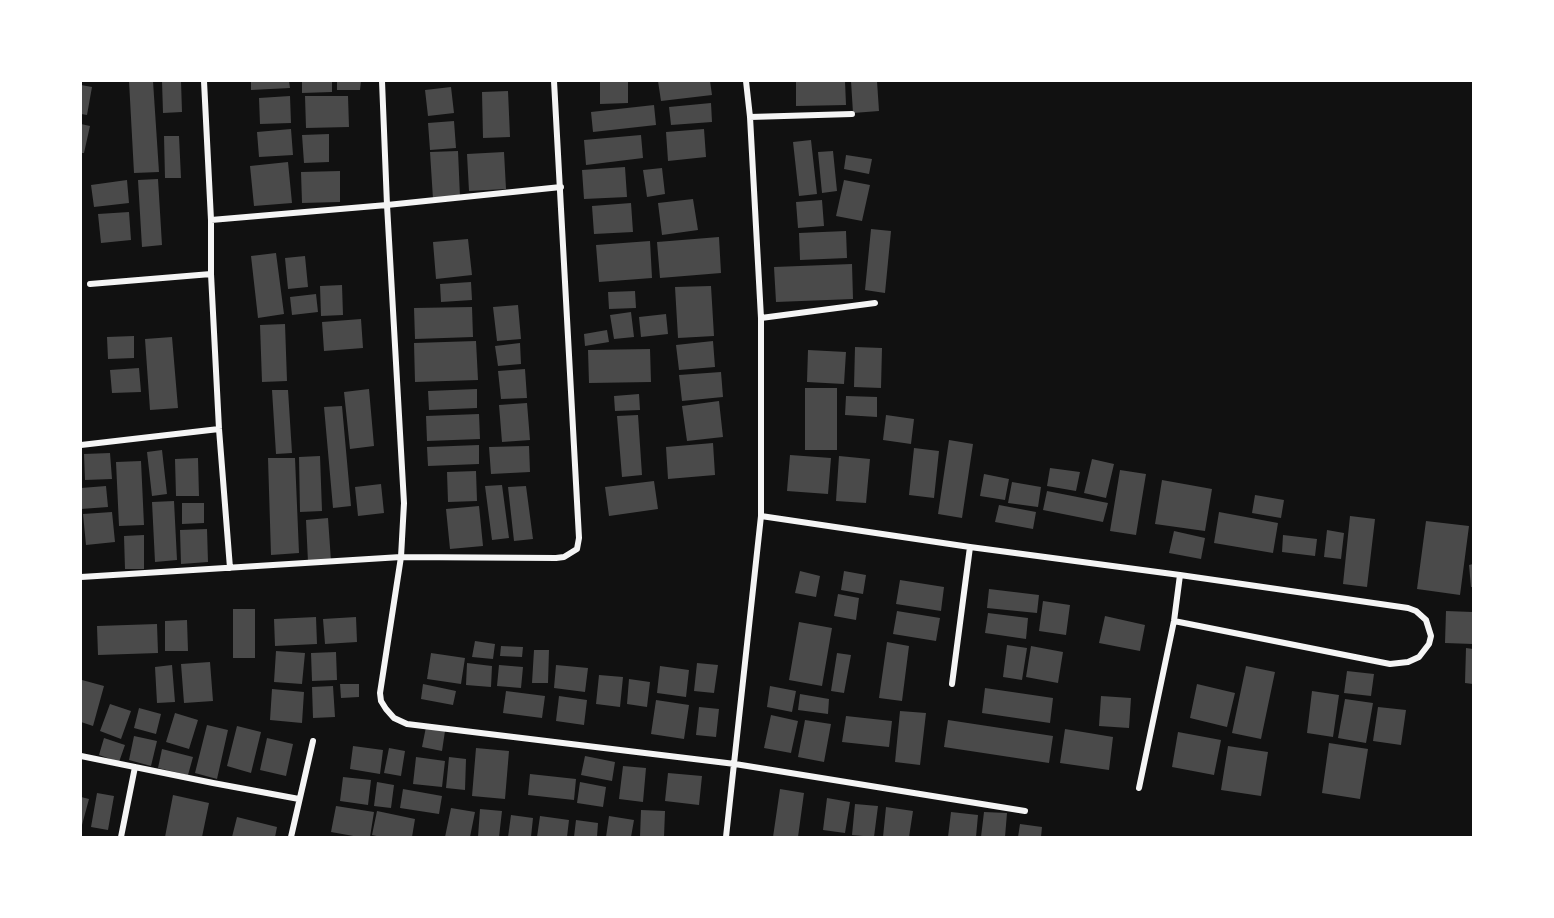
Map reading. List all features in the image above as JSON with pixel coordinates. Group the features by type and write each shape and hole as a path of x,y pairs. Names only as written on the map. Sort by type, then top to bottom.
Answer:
{"street":[{"path":"204,81 219,429 230,568"},
{"path":"382,81 404,503 401,557 380,693 386,710 394,718 407,724 735,765 1025,811"},
{"path":"81,577 401,557 556,558 564,557 577,549 579,538 554,81"},
{"path":"726,837 760,516 761,318 746,81"},
{"path":"750,117 852,114"},
{"path":"210,220 561,187"},
{"path":"90,284 211,274"},
{"path":"761,318 875,303"},
{"path":"81,445 219,429"},
{"path":"760,516 1408,608 1416,611 1426,620 1431,636 1429,644 1419,657 1408,662 1390,664 1174,621"},
{"path":"952,684 970,547"},
{"path":"1139,788 1174,621 1180,575"},
{"path":"291,837 313,741"},
{"path":"81,756 299,799"},
{"path":"122,837 135,767"}],"building":[{"path":"129,81 153,81 159,172 134,173"},
{"path":"162,81 181,81 182,112 163,113"},
{"path":"251,81 289,81 290,88 251,90"},
{"path":"302,81 332,81 332,92 302,93"},
{"path":"337,81 361,81 360,90 337,90"},
{"path":"600,81 628,81 628,103 600,104"},
{"path":"658,81 710,81 712,95 661,101"},
{"path":"796,81 845,81 846,105 796,106"},
{"path":"851,81 877,81 879,111 853,113"},
{"path":"81,85 92,87 87,115 81,114"},
{"path":"451,87 454,113 428,116 425,90"},
{"path":"508,91 510,137 483,138 482,92"},
{"path":"290,96 291,123 260,124 259,98"},
{"path":"305,96 348,96 349,127 306,128"},
{"path":"711,103 712,122 671,125 669,107"},
{"path":"654,105 656,125 593,132 591,112"},
{"path":"454,121 456,148 430,150 428,123"},
{"path":"81,124 90,126 84,153 81,153"},
{"path":"291,129 293,155 259,157 257,132"},
{"path":"704,129 706,157 668,161 666,132"},
{"path":"329,134 329,162 304,163 302,135"},
{"path":"641,135 643,158 586,165 584,140"},
{"path":"164,136 179,136 181,178 165,178"},
{"path":"811,140 817,194 799,196 793,142"},
{"path":"458,151 460,197 433,199 430,152"},
{"path":"833,151 837,191 822,193 818,152"},
{"path":"504,152 506,189 469,191 467,154"},
{"path":"846,155 872,159 869,174 844,169"},
{"path":"288,162 292,203 254,206 250,166"},
{"path":"625,167 627,197 584,199 582,170"},
{"path":"662,168 665,194 647,197 643,170"},
{"path":"340,171 340,202 302,203 301,172"},
{"path":"158,179 162,245 142,247 138,180"},
{"path":"127,180 129,203 94,207 91,185"},
{"path":"844,180 870,185 862,221 836,216"},
{"path":"693,199 698,230 662,235 658,203"},
{"path":"822,200 824,226 798,228 796,202"},
{"path":"631,203 633,232 594,234 592,206"},
{"path":"129,212 131,240 101,243 98,214"},
{"path":"871,229 891,231 885,293 865,290"},
{"path":"846,231 847,258 800,260 799,233"},
{"path":"719,237 721,273 660,278 657,242"},
{"path":"468,239 472,275 436,279 433,242"},
{"path":"650,241 652,278 599,282 596,245"},
{"path":"276,253 284,314 258,318 251,256"},
{"path":"305,256 308,287 288,289 285,258"},
{"path":"852,264 853,299 776,302 774,267"},
{"path":"471,282 472,300 441,302 440,284"},
{"path":"342,285 343,315 321,316 320,286"},
{"path":"711,286 714,336 678,338 675,287"},
{"path":"635,291 636,308 609,309 608,292"},
{"path":"316,294 318,312 292,315 290,297"},
{"path":"518,305 521,339 497,341 493,307"},
{"path":"472,307 473,337 415,339 414,308"},
{"path":"631,312 634,337 614,339 610,315"},
{"path":"666,314 668,334 641,337 639,317"},
{"path":"361,319 363,348 324,351 322,322"},
{"path":"285,324 287,381 262,382 260,325"},
{"path":"607,330 609,342 585,346 584,334"},
{"path":"134,336 134,358 108,359 107,337"},
{"path":"172,337 178,408 150,410 145,339"},
{"path":"476,341 478,380 415,382 414,343"},
{"path":"713,341 715,367 679,370 676,345"},
{"path":"520,343 521,364 498,366 495,346"},
{"path":"855,347 882,348 881,388 854,387"},
{"path":"650,349 651,382 589,383 588,350"},
{"path":"808,350 846,352 844,384 807,382"},
{"path":"139,368 141,392 112,393 110,370"},
{"path":"525,369 527,398 501,399 498,371"},
{"path":"721,372 723,397 682,401 679,375"},
{"path":"805,388 837,388 837,450 805,450"},
{"path":"369,389 374,446 350,449 344,392"},
{"path":"477,389 477,408 429,410 428,391"},
{"path":"272,390 288,390 292,453 276,454"},
{"path":"639,394 640,410 615,411 614,396"},
{"path":"846,396 877,397 877,417 845,415"},
{"path":"719,401 723,437 687,441 682,406"},
{"path":"527,403 530,440 502,442 499,405"},
{"path":"342,406 351,506 333,508 324,407"},
{"path":"479,414 480,439 427,441 426,416"},
{"path":"638,415 642,475 622,477 617,416"},
{"path":"886,415 914,419 911,444 883,440"},
{"path":"949,440 973,444 962,518 938,514"},
{"path":"713,443 715,475 668,479 666,447"},
{"path":"479,445 479,464 428,466 427,447"},
{"path":"529,446 530,472 491,474 489,447"},
{"path":"914,448 939,451 934,498 909,495"},
{"path":"162,450 167,494 152,496 147,452"},
{"path":"110,453 112,479 85,480 84,454"},
{"path":"790,455 831,458 828,494 787,491"},
{"path":"320,456 322,511 300,512 299,457"},
{"path":"839,456 870,459 866,503 836,501"},
{"path":"198,458 199,496 176,496 175,459"},
{"path":"268,458 295,458 299,553 271,555"},
{"path":"1092,459 1114,464 1106,498 1084,493"},
{"path":"141,461 144,525 119,526 116,462"},
{"path":"1050,468 1080,472 1076,491 1047,486"},
{"path":"1120,470 1146,474 1136,535 1110,531"},
{"path":"476,471 477,501 448,502 447,472"},
{"path":"984,474 1009,479 1005,500 980,496"},
{"path":"1162,480 1212,489 1205,531 1155,524"},
{"path":"654,481 658,509 609,516 605,487"},
{"path":"1012,482 1041,487 1038,507 1008,503"},
{"path":"381,484 384,513 358,516 355,487"},
{"path":"502,485 509,538 492,540 485,486"},
{"path":"106,486 108,507 81,509 81,488"},
{"path":"526,486 533,539 514,541 508,487"},
{"path":"1047,491 1108,503 1103,522 1043,510"},
{"path":"1255,495 1284,500 1281,518 1252,513"},
{"path":"174,501 177,560 155,562 152,502"},
{"path":"182,503 204,503 204,523 182,524"},
{"path":"999,505 1036,512 1033,529 995,522"},
{"path":"479,506 483,546 450,549 446,509"},
{"path":"112,512 115,542 86,545 83,514"},
{"path":"1219,512 1278,523 1273,553 1214,543"},
{"path":"1350,516 1375,519 1367,587 1343,584"},
{"path":"328,518 331,561 308,562 306,520"},
{"path":"1426,521 1469,526 1460,595 1417,589"},
{"path":"207,529 208,562 181,564 180,530"},
{"path":"1327,530 1344,533 1341,559 1324,557"},
{"path":"1174,531 1205,538 1201,559 1169,553"},
{"path":"144,535 144,569 125,569 124,536"},
{"path":"1283,535 1317,539 1315,556 1282,552"},
{"path":"1473,564 1473,587 1471,587 1469,565"},
{"path":"800,571 820,576 816,597 795,593"},
{"path":"844,571 866,575 863,594 841,590"},
{"path":"900,580 944,587 941,611 896,604"},
{"path":"989,589 1039,595 1037,613 987,608"},
{"path":"838,594 859,598 856,620 834,616"},
{"path":"1043,601 1070,605 1066,635 1039,631"},
{"path":"233,609 255,609 255,658 233,658"},
{"path":"897,611 940,618 936,641 893,634"},
{"path":"1446,611 1473,612 1473,644 1445,643"},
{"path":"988,613 1028,618 1026,639 985,633"},
{"path":"1105,616 1145,625 1140,651 1099,643"},
{"path":"316,617 317,644 275,646 274,619"},
{"path":"356,617 357,642 325,644 323,619"},
{"path":"187,620 188,651 165,651 165,621"},
{"path":"799,622 832,628 822,686 789,680"},
{"path":"157,624 158,653 98,655 97,626"},
{"path":"475,641 495,644 493,659 472,657"},
{"path":"887,642 909,646 902,701 879,698"},
{"path":"1007,645 1027,648 1022,680 1003,677"},
{"path":"501,646 523,647 522,657 500,656"},
{"path":"1031,646 1063,652 1058,683 1026,677"},
{"path":"1466,648 1473,649 1473,684 1465,683"},
{"path":"534,650 549,650 548,683 532,683"},
{"path":"276,651 305,653 302,684 274,682"},
{"path":"336,652 337,680 312,681 311,653"},
{"path":"431,653 465,658 461,684 427,679"},
{"path":"837,653 851,655 844,693 831,691"},
{"path":"210,662 213,701 184,703 181,664"},
{"path":"467,663 492,666 491,687 466,685"},
{"path":"697,663 718,665 714,693 694,691"},
{"path":"172,665 175,702 157,703 155,667"},
{"path":"499,665 523,667 521,688 497,686"},
{"path":"556,665 588,668 585,692 554,688"},
{"path":"660,666 689,670 686,697 657,693"},
{"path":"1246,666 1275,672 1261,739 1232,733"},
{"path":"1347,671 1374,674 1371,696 1344,693"},
{"path":"599,675 623,677 620,707 596,704"},
{"path":"629,679 650,682 647,707 627,704"},
{"path":"82,680 104,686 93,726 81,722"},
{"path":"340,684 359,684 359,697 341,698"},
{"path":"423,684 456,691 453,705 421,699"},
{"path":"1197,684 1235,693 1227,727 1190,718"},
{"path":"333,686 335,717 313,718 312,687"},
{"path":"770,686 796,691 792,712 767,707"},
{"path":"985,688 1053,698 1050,723 982,713"},
{"path":"272,689 304,692 302,723 270,720"},
{"path":"506,691 545,696 542,718 503,713"},
{"path":"1312,691 1339,695 1333,737 1307,733"},
{"path":"800,694 829,699 828,714 798,710"},
{"path":"559,696 587,700 584,725 556,721"},
{"path":"1101,696 1131,698 1129,728 1099,726"},
{"path":"1345,699 1373,703 1366,743 1338,738"},
{"path":"656,700 689,705 684,739 651,734"},
{"path":"110,704 131,711 121,739 100,731"},
{"path":"699,707 719,709 716,737 696,735"},
{"path":"1378,707 1406,710 1401,745 1373,741"},
{"path":"139,708 161,714 156,734 134,728"},
{"path":"900,711 926,713 920,765 895,762"},
{"path":"175,713 198,720 189,749 166,742"},
{"path":"771,715 798,721 791,753 764,748"},
{"path":"846,716 892,721 889,747 842,742"},
{"path":"805,720 831,724 824,762 798,757"},
{"path":"948,720 1053,736 1049,763 944,747"},
{"path":"207,725 228,730 217,779 195,773"},
{"path":"237,726 261,732 251,773 227,766"},
{"path":"426,727 445,731 442,751 422,747"},
{"path":"1065,729 1113,737 1109,770 1060,763"},
{"path":"1178,732 1221,740 1214,775 1172,767"},
{"path":"134,736 157,741 151,766 129,760"},
{"path":"104,738 125,745 119,762 99,755"},
{"path":"267,738 293,744 286,776 260,770"},
{"path":"1329,743 1368,749 1360,799 1322,793"},
{"path":"353,746 383,750 380,774 350,769"},
{"path":"1228,746 1268,752 1261,796 1221,790"},
{"path":"389,748 405,751 401,776 384,773"},
{"path":"476,748 509,751 505,799 472,796"},
{"path":"162,749 193,757 188,775 158,768"},
{"path":"585,756 615,762 612,781 581,775"},
{"path":"416,757 445,761 442,787 413,784"},
{"path":"449,757 466,759 465,790 446,788"},
{"path":"623,766 646,768 643,802 619,799"},
{"path":"668,773 702,776 699,805 665,801"},
{"path":"530,774 576,779 574,800 528,795"},
{"path":"343,777 371,780 368,805 340,801"},
{"path":"377,782 394,785 391,808 374,806"},
{"path":"580,782 606,787 603,807 577,803"},
{"path":"403,789 442,796 439,814 400,808"},
{"path":"780,789 804,793 798,837 773,837"},
{"path":"97,793 114,796 108,830 91,827"},
{"path":"173,795 209,803 202,837 165,837"},
{"path":"81,797 89,799 82,825 81,825"},
{"path":"827,798 850,802 845,833 823,830"},
{"path":"855,804 878,806 874,837 852,835"},
{"path":"336,806 374,812 370,837 331,832"},
{"path":"886,807 913,811 909,837 883,837"},
{"path":"451,808 475,812 470,837 445,837"},
{"path":"480,809 502,811 499,837 478,837"},
{"path":"641,810 665,811 664,837 640,837"},
{"path":"377,811 415,819 412,837 372,835"},
{"path":"951,812 978,815 976,837 948,837"},
{"path":"984,812 1007,813 1005,837 981,837"},
{"path":"511,815 533,818 531,837 508,837"},
{"path":"540,816 569,820 567,837 537,837"},
{"path":"609,816 634,820 631,837 606,837"},
{"path":"237,817 277,827 275,837 232,837"},
{"path":"576,820 598,823 597,837 574,837"},
{"path":"1020,824 1042,827 1041,837 1018,837"}]}
